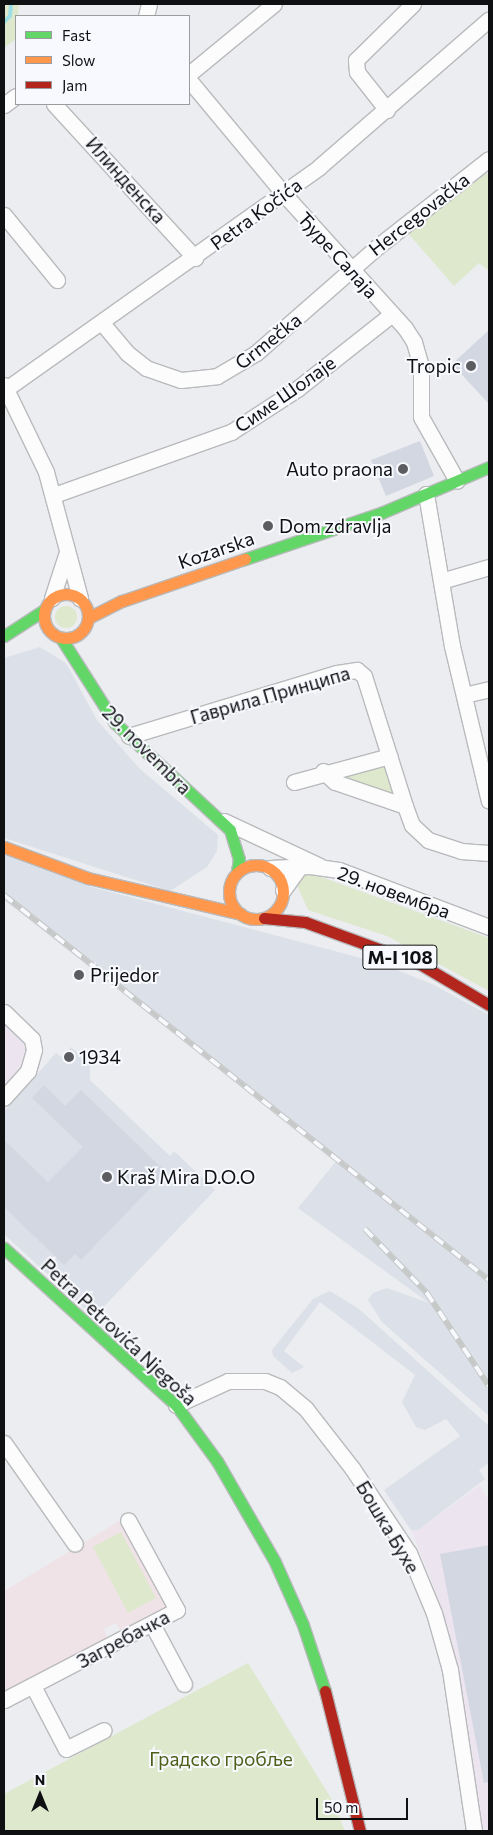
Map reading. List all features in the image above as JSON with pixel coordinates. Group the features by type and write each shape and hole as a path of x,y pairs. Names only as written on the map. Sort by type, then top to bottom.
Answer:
{"main road":[{"name":"Kozarska","path":"122,601 426,494 489,467"},
{"path":"6,635 48,604 66,594 81,600 122,601"},
{"path":"81,600 87,622"},
{"path":"6,635 76,636 87,622 122,601"},
{"path":"48,604 45,624 57,637"},
{"name":"29. novembra","path":"84,674 84,647 87,622"},
{"name":"29. novembra","path":"57,637 84,674 100,702 129,736 220,819 236,842 266,867"},
{"path":"197,903 229,888 237,872 236,842"},
{"name":"M-I 108","path":"4,847 88,878 241,914 305,922 420,964 489,1005"},
{"path":"237,872 266,867"},
{"name":"M-I 108","path":"266,867 283,895 305,922"},
{"path":"229,888 233,906 241,914"},
{"path":"264,918 272,914 283,895"},
{"name":"Petra Petrovića Njegoša","path":"4,1248 176,1405 240,1499 288,1590 323,1682 360,1831"}],"street":[{"path":"190,73 274,4"},
{"path":"387,110 357,72 356,60 413,4"},
{"name":"Petra Kočića","path":"5,387 102,323 283,193 387,110 489,19"},
{"name":"Ђуре Салаја","path":"190,81 283,193 352,272 392,314 417,351 418,404 423,421 457,481"},
{"path":"4,105 15,97"},
{"name":"Илинденска","path":"55,105 195,258"},
{"name":"Hercegovačka","path":"352,272 377,247 489,159"},
{"path":"4,215 57,280"},
{"name":"Grmečka","path":"102,323 127,353 146,368 181,380 200,380 235,368 256,353 352,272"},
{"name":"Симе Шолаје","path":"54,495 231,432 297,389 392,314"},
{"path":"5,387 54,495 81,600"},
{"path":"426,494 440,580 489,801"},
{"path":"48,604 68,551"},
{"path":"440,580 489,567"},
{"name":"Гаврила Принципа","path":"129,736 349,670 364,676 412,825 428,840 461,851 489,854"},
{"path":"464,695 489,689"},
{"path":"294,782 323,771 390,756"},
{"path":"323,771 335,782 405,806"},
{"name":"29. novembra","path":"220,819 322,867"},
{"path":"266,867 298,869 283,895"},
{"name":"29. новембра","path":"298,869 322,867 360,877 489,927"},
{"path":"4,1012 32,1038 34,1050 28,1071 4,1098"},
{"name":"Бошка Бухе","path":"176,1405 228,1381 265,1381 280,1387 306,1409 352,1468 409,1554 434,1613 450,1670 474,1831"},
{"path":"4,1443 76,1544"},
{"name":"Загребачка","path":"4,1700 174,1613 177,1606 128,1520"},
{"path":"152,1624 184,1684"},
{"path":"32,1686 66,1749 104,1730"}],"shaded area":[{"path":"40,647 66,663 97,720 139,768 218,835 217,851 207,867 170,891 4,838 4,658"},
{"path":"4,855 88,886 380,963 434,985 489,1015 489,1416 382,1322 368,1300 373,1293 387,1288 429,1303 298,1208 337,1160 4,900"},
{"path":"4,1023 25,1045 29,1058 4,1091"},
{"path":"71,1047 90,1065 90,1080 170,1156 174,1151 215,1190 94,1317 4,1234 4,1111 56,1053 61,1057"},
{"path":"330,1291 359,1309 489,1426 489,1463 479,1470 485,1479 418,1530 411,1530 384,1490 460,1436 446,1419 425,1430 416,1427 402,1402 415,1375 320,1302 284,1351 304,1367 292,1373 273,1356 272,1350 313,1299"},
{"path":"480,1485 489,1501 489,1831 479,1831 479,1805 463,1700 433,1584 411,1530 418,1530"},
{"path":"121,1520 169,1606 121,1632 116,1623 104,1629 108,1640 4,1697 4,1591"}],"green space":[{"path":"4,4 19,4 18,15 15,15 15,40 4,48"},
{"path":"484,171 489,176 489,271 479,263 454,286 406,231"},
{"path":"66,606 74,609 77,617 74,625 66,628 58,625 55,617 58,609"},
{"path":"386,764 397,796 337,777"},
{"path":"316,875 489,938 489,991 387,936 308,910 297,885 303,876"},
{"path":"121,1532 156,1598 128,1613 93,1547"},
{"name":"Градско гробље","path":"248,1663 332,1800 345,1831 4,1831 4,1794"}],"building":[{"name":"Tropic","path":"489,330 489,404 452,364"},
{"name":"Auto praona","path":"420,441 434,476 386,496 371,460"},
{"name":"Kraš Mira D.O.O","path":"44,1085 65,1106 81,1090 166,1172 81,1260 75,1254 64,1265 4,1207 4,1140 48,1182 83,1147 32,1098"},
{"path":"489,1545 489,1782 484,1783 440,1554"}],"waterway":[{"path":"4,22 10,16 11,4"}],"railway":[{"path":"4,895 489,1280"},
{"path":"365,1229 427,1293 489,1386"}],"traffic: fast":[{"path":"245,559 381,513 489,467"},
{"path":"4,636 44,610"},
{"path":"61,638 115,723 230,830 239,859 237,872"},
{"path":"4,1248 176,1405 217,1461 275,1562 303,1625 325,1691"}],"traffic: slow":[{"path":"88,618 122,601 245,559"},
{"path":"70,594 82,600 87,607 88,616 87,625 82,632 75,637 62,638 54,635 47,628 44,612 47,604 54,597 70,594"},
{"path":"4,847 88,878 241,914"},
{"path":"256,865 266,867 275,873 281,882 283,892 281,902 275,911 266,917 256,919 246,917 237,911 231,902 229,892 231,882 237,873 246,867 256,865"}],"traffic: jam":[{"path":"264,918 305,922 420,964 489,1005"},
{"path":"325,1691 360,1831"}],"place":[{"name":"Tropic","path":"471,366"},
{"name":"Auto praona","path":"403,469"},
{"name":"Dom zdravlja","path":"268,526"},
{"name":"Prijedor","path":"79,975"},
{"name":"1934","path":"69,1057"},
{"name":"Kraš Mira D.O.O","path":"107,1177"}]}
